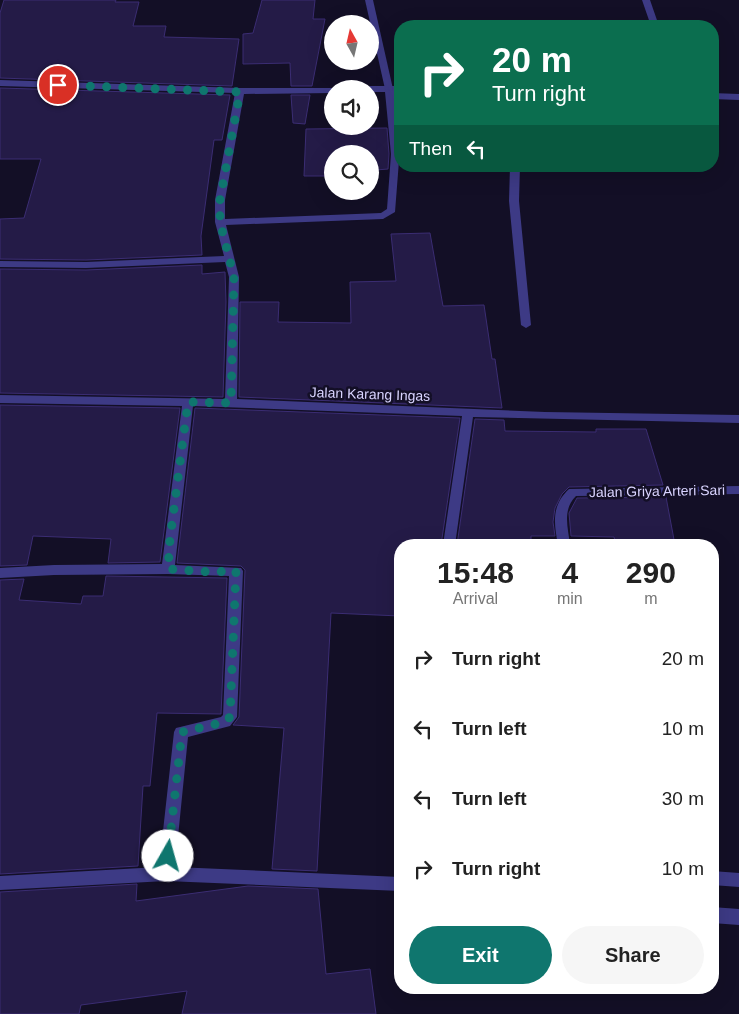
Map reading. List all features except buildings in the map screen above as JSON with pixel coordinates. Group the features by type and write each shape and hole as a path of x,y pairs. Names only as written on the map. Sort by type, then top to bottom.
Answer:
{"street":[{"path":"369,0 389,89 394,135"},
{"path":"646,0 653,20"},
{"path":"0,83 240,92 324,90"},
{"path":"379,89 394,89"},
{"path":"231,403 234,277 220,222 220,200 240,92"},
{"path":"719,96 739,97"},
{"path":"220,222 383,216 392,210 395,172"},
{"path":"515,172 514,201 526,325"},
{"path":"0,264 86,265 230,259"},
{"name":"Jalan Karang Ingas","path":"0,398 231,403 545,416 739,419"},
{"path":"168,569 170,539 188,402"},
{"path":"450,539 468,412"},
{"name":"Jalan Griya Arteri Sari","path":"563,539 560,512 564,500 573,492 739,490"},
{"path":"0,573 54,570 168,569 211,572 236,571 230,717 225,722 182,732 166,874"},
{"path":"0,883 166,874 394,884"},
{"path":"719,879 739,880"},
{"path":"719,916 739,917"}],"route":[{"path":"58,85 240,92 220,200 220,222 234,277 231,403 188,402 170,539 168,569 211,572 236,571 230,717 225,722 182,732 168,856"}]}
